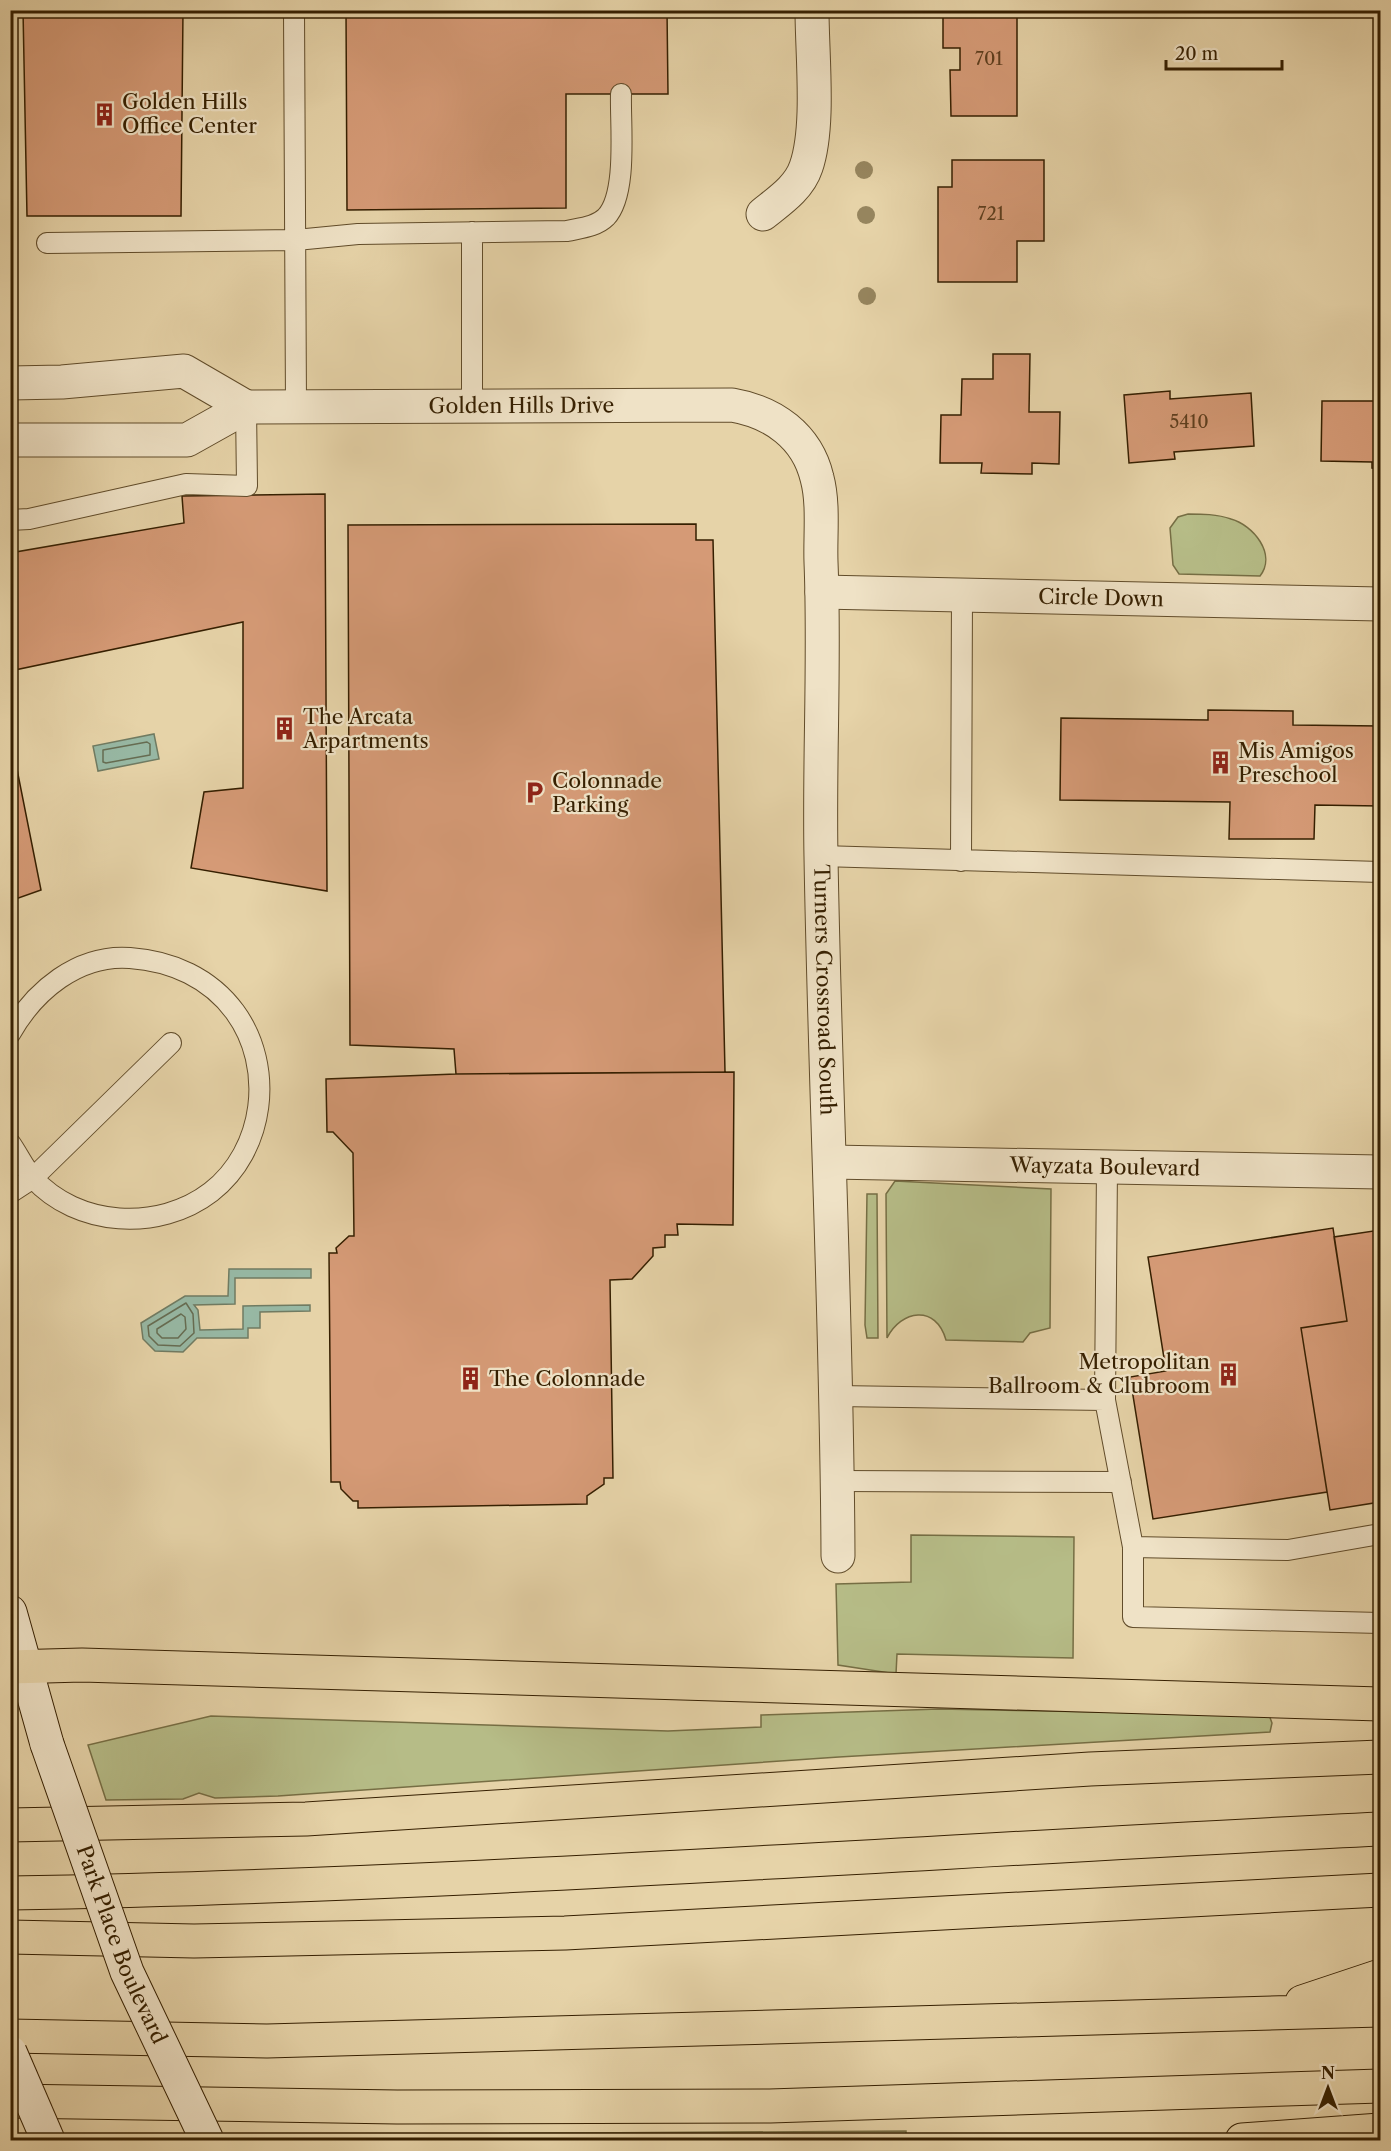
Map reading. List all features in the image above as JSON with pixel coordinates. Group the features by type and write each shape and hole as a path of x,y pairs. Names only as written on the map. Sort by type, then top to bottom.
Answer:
{"highway":[{"path":"18,1667 82,1665 1380,1704"},
{"path":"10,1825 306,1819 1090,1769 1380,1757"},
{"path":"10,1893 201,1889 456,1878 1380,1829"},
{"path":"10,1937 194,1941 565,1934 1380,1890"},
{"path":"1266,2013 1380,1976"},
{"path":"10,2037 267,2041 1380,2010"},
{"path":"10,2101 397,2107 770,2106 1380,2086"},
{"path":"1242,2140 1380,2130"}],"street":[{"path":"763,214 792,191 806,168 813,131 812,10"},
{"path":"10,383 62,382 184,371 246,407"},
{"name":"Golden Hills Drive","path":"10,440 187,440 246,407 296,406 732,405 757,410 791,432"},
{"name":"Turners Crossroad South","path":"791,432 805,448 818,480 822,592 821,856 837,1396 838,1556"},
{"name":"Circle Down","path":"822,592 962,593 1380,604"},
{"name":"Wayzata Boulevard","path":"831,1162 1380,1172"},
{"name":"Park Place Boulevard","path":"10,1612 18,1667 127,1972 207,2140"},
{"path":"10,2052 48,2140"}],"lane":[{"path":"294,10 296,406"},
{"path":"47,243 296,240 358,234 567,231 588,227 606,218 614,203 619,185 621,94"},
{"path":"472,232 472,405"},
{"path":"10,520 29,519 186,484 247,486 246,407"},
{"path":"961,861 962,593"},
{"path":"821,856 1380,872"},
{"path":"10,1034 21,1014 43,990 66,974 96,962 127,958 159,961 198,977 226,1000 245,1026 257,1058 261,1089 254,1132 234,1167 210,1192 172,1213 135,1220 96,1216 61,1201 33,1178 10,1143"},
{"path":"10,1193 33,1178 171,1043"},
{"path":"1107,1167 1105,1400 1134,1547 1133,1617 1380,1623"},
{"path":"837,1396 1105,1400"},
{"path":"838,1482 1121,1482"},
{"path":"1134,1547 1288,1550 1380,1534"}],"green space":[{"path":"1188,514 1220,516 1247,527 1264,550 1265,567 1260,576 1179,574 1173,565 1170,528 1178,517"},
{"path":"895,1181 1051,1189 1050,1328 1030,1333 1023,1342 946,1340 935,1321 927,1316 918,1315 901,1321 887,1338 886,1194"},
{"path":"867,1194 877,1194 878,1338 867,1338 865,1325"},
{"path":"911,1535 1074,1537 1073,1658 897,1654 896,1674 838,1665 836,1584 911,1582"},
{"path":"939,1709 1269,1715 1272,1723 1270,1732 839,1757 278,1796 215,1798 199,1793 183,1799 106,1800 88,1745 211,1716 668,1731 761,1727 761,1715"},
{"path":"906,2131 906,2140 251,2140 248,2135"}],"water":[{"path":"154,734 159,759 98,771 93,746"},
{"path":"229,1269 311,1269 311,1278 235,1278 235,1304 194,1305 198,1310 200,1330 243,1329 243,1306 310,1305 310,1311 260,1312 260,1328 248,1328 248,1338 197,1338 183,1352 155,1351 143,1339 141,1323 185,1296 228,1296"}],"building":[{"name":"Golden Hills Office Center","path":"23,10 183,10 181,216 27,216"},
{"path":"346,10 667,10 668,94 566,94 566,208 347,210"},
{"path":"943,10 1017,10 1017,116 951,116 950,70 960,70 960,48 943,48"},
{"path":"1376,10 1380,10 1380,43 1376,43"},
{"path":"952,160 1044,160 1044,241 1017,241 1017,282 938,282 938,187 952,187"},
{"path":"993,354 1030,354 1029,412 1060,412 1059,464 1032,463 1032,474 981,473 982,463 940,463 941,415 961,415 962,379 993,379"},
{"path":"1170,391 1170,399 1251,393 1254,446 1174,452 1175,459 1129,463 1124,395"},
{"path":"1322,401 1380,401 1380,469 1372,468 1372,462 1321,461"},
{"name":"The Arcata Arpartments","path":"325,494 327,891 191,868 204,792 243,788 243,622 10,671 10,553 184,523 182,496"},
{"name":"Colonnade Parking","path":"696,524 696,540 713,540 725,1072 456,1074 454,1049 350,1045 348,525"},
{"name":"Mis Amigos Preschool","path":"1208,710 1293,711 1293,725 1380,726 1380,806 1315,805 1314,839 1229,839 1230,802 1060,800 1061,718 1208,720"},
{"path":"10,734 41,890 10,901"},
{"name":"The Colonnade","path":"734,1072 733,1225 677,1224 678,1235 665,1235 665,1247 653,1248 653,1256 632,1279 610,1280 613,1478 604,1478 604,1484 587,1496 587,1504 358,1508 358,1501 353,1501 341,1489 340,1482 331,1482 329,1253 337,1253 336,1248 349,1236 354,1236 353,1153 333,1132 327,1132 326,1079 456,1074"},
{"name":"Metropolitan Ballroom & Clubroom","path":"1333,1228 1347,1321 1301,1328 1327,1492 1153,1519 1130,1377 1166,1371 1148,1257"},
{"path":"1380,1230 1380,1502 1330,1510 1301,1328 1347,1321 1334,1237"}],"place":[{"name":"Golden Hills Office Center","path":"104,114"},
{"name":"The Arcata Arpartments","path":"285,729"},
{"name":"Mis Amigos Preschool","path":"1220,763"},
{"name":"Colonnade Parking","path":"534,793"},
{"name":"Metropolitan Ballroom & Clubroom","path":"1228,1374"},
{"name":"The Colonnade","path":"471,1379"}]}
